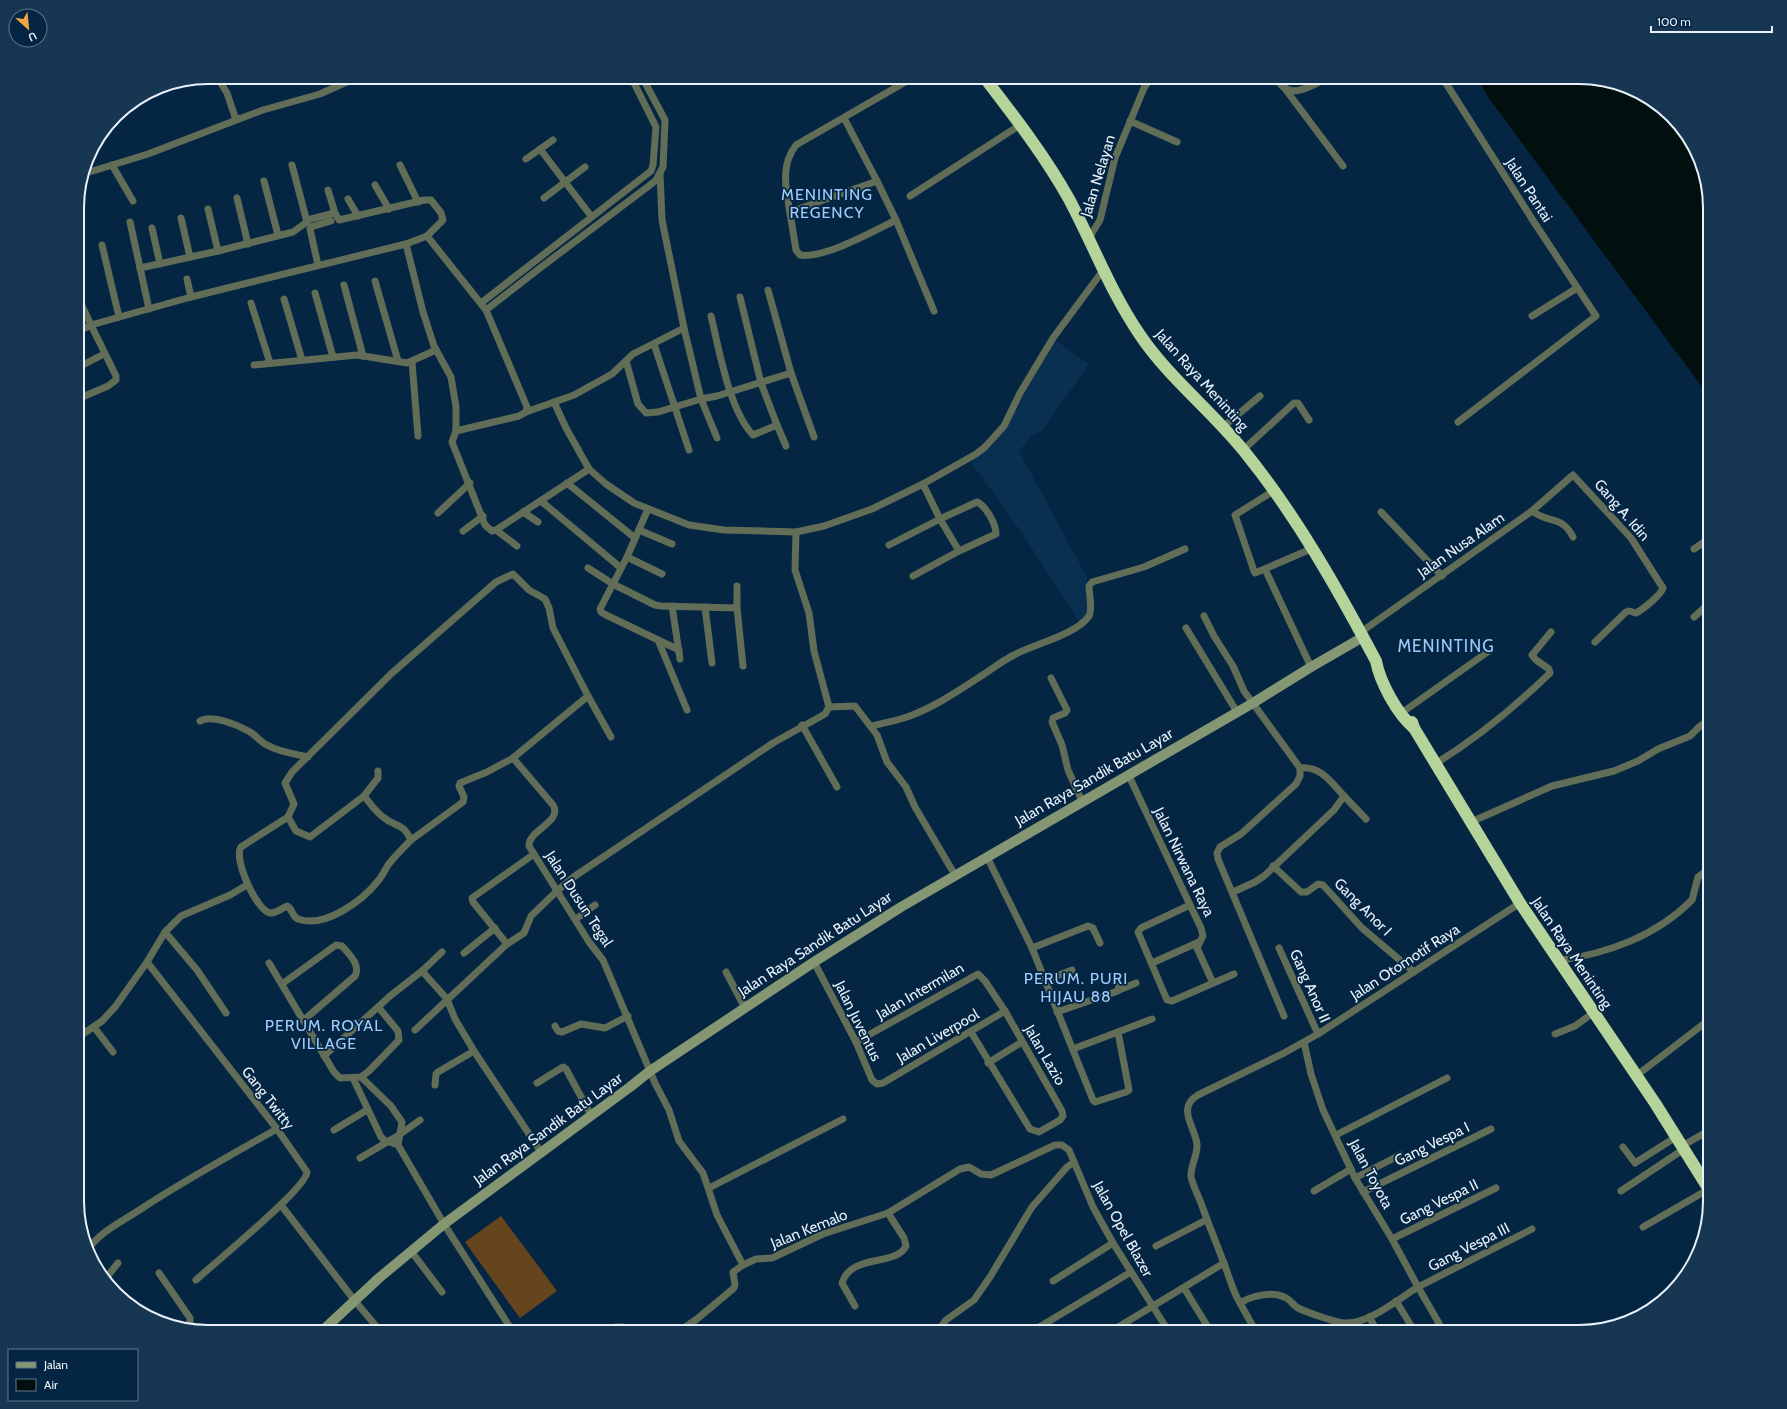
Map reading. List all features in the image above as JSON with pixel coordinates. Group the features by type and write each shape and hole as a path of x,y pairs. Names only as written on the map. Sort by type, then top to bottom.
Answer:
{"highway":[{"name":"Jalan Raya Meninting","path":"989,84 1050,168 1089,238 1128,316 1141,336 1187,391 1223,427 1243,450 1274,490 1362,634 1376,661 1385,670 1407,709 1414,728 1520,903 1681,1144 1703,1180"},
{"name":"Jalan Raya Meninting","path":"1376,661 1378,673 1402,716 1414,728"}],"main road":[{"name":"Jalan Raya Sandik Batu Layar","path":"329,1325 378,1278 411,1250 630,1087 650,1070 814,962 954,875 1253,703 1362,634"}],"street":[{"path":"221,84 227,93 234,116 239,120"},
{"path":"89,172 148,154 264,110 320,94 342,84"},
{"path":"481,303 591,216 651,171 653,165 656,127 635,84"},
{"path":"486,310 624,206 656,180 663,167 665,120 646,84 638,88"},
{"path":"896,220 857,239 816,255 800,255 796,250 784,183 786,164 789,154 796,145 902,84"},
{"name":"Jalan Nelayan","path":"1089,238 1100,220 1115,158 1130,121 1148,84"},
{"path":"1279,84 1286,90 1343,166"},
{"path":"1286,90 1300,90 1313,84"},
{"name":"Jalan Pantai","path":"1446,84 1596,316 1458,422"},
{"path":"844,118 896,220 934,311"},
{"path":"1130,121 1177,142"},
{"path":"910,196 1020,125"},
{"path":"526,159 553,140"},
{"path":"540,149 591,216"},
{"path":"112,165 133,201"},
{"path":"292,165 306,222"},
{"path":"400,165 418,202"},
{"path":"544,198 585,166"},
{"path":"660,174 662,220 684,328 702,399 717,438"},
{"path":"264,181 278,235"},
{"path":"790,212 877,181"},
{"path":"375,185 389,209"},
{"path":"84,328 91,325 191,297 406,244 427,236 441,223 442,216 431,200 339,220 335,213 328,190"},
{"path":"617,197 624,206"},
{"path":"237,198 248,244"},
{"path":"348,199 358,216"},
{"path":"208,209 218,251"},
{"path":"140,268 248,244 298,230 306,222 335,213"},
{"path":"181,218 190,257"},
{"path":"318,265 310,229 311,227 331,221"},
{"path":"130,222 149,309"},
{"path":"152,228 160,264"},
{"path":"427,236 486,310 526,403 526,412"},
{"path":"406,244 423,312 436,350 451,377 456,407 456,431 452,442 483,516 485,525 492,531 496,530 589,469"},
{"path":"102,245 119,317"},
{"path":"538,258 544,265"},
{"path":"554,402 566,428 589,469 622,496 648,509 689,525 724,530 796,532 824,526 856,516 923,484 976,454 997,435 1004,426 1020,393 1053,338 1104,269"},
{"path":"187,280 191,297"},
{"path":"375,281 398,361"},
{"path":"344,285 363,356"},
{"path":"1532,316 1577,288"},
{"path":"768,290 791,373 814,437"},
{"path":"314,293 333,357"},
{"path":"740,298 761,383 776,425 786,446"},
{"path":"284,299 302,360"},
{"path":"251,303 270,363"},
{"path":"84,310 116,376 116,380 108,386 84,396"},
{"path":"711,316 730,392 745,427 752,435 776,425"},
{"path":"456,431 519,416 526,412 574,395 612,374 633,354 684,328"},
{"path":"654,344 689,450"},
{"path":"254,365 357,355 412,362 436,350"},
{"path":"84,364 104,354"},
{"path":"626,361 638,404 646,413 730,392 791,373"},
{"path":"412,362 418,436"},
{"path":"1223,427 1260,396"},
{"path":"1243,450 1294,403 1298,403 1309,420"},
{"name":"Jalan Nusa Alam","path":"1362,634 1532,511 1573,475"},
{"name":"Gang A. Idin","path":"1573,475 1631,538 1663,588 1661,592 1636,613 1629,611 1626,612 1595,642"},
{"path":"567,483 635,538"},
{"path":"438,513 470,484"},
{"path":"923,484 940,519 959,550"},
{"path":"1274,490 1235,515 1250,563 1255,573 1311,549"},
{"path":"541,501 621,568"},
{"path":"889,545 977,502 982,504 996,529 996,534 959,550 913,576"},
{"path":"648,509 627,557 600,609 601,612 679,650"},
{"path":"1532,511 1540,516 1565,524 1573,537"},
{"path":"523,512 538,522"},
{"path":"1381,512 1442,576"},
{"path":"463,531 483,516"},
{"path":"496,530 517,546"},
{"path":"639,530 672,544"},
{"path":"796,532 794,561 809,613 814,651 829,707"},
{"path":"1694,549 1703,543"},
{"path":"872,726 907,717 924,710 982,676 1008,658 1072,629 1086,619 1090,613 1089,586 1092,582 1144,567 1185,549"},
{"path":"627,557 662,574"},
{"path":"588,568 613,584 655,605 737,608"},
{"path":"1265,569 1311,667"},
{"path":"588,696 513,758 487,772 460,783 459,786 464,797 463,802 411,840 394,857 378,882 342,911 324,920 310,921 294,917 291,908 287,906 269,913 261,906 247,885 242,869 239,849 288,817 294,804 285,783 292,772 308,758 341,722 392,673 496,582 512,574 529,590 545,599 549,608 551,623 588,696 611,737"},
{"path":"736,586 743,666"},
{"path":"672,606 680,659"},
{"path":"705,607 712,663"},
{"path":"1694,617 1703,609"},
{"path":"1204,616 1244,691 1300,768 1300,776 1296,784 1241,834 1218,850 1217,857 1284,1016"},
{"path":"1186,628 1237,712"},
{"path":"1435,764 1479,735 1550,673 1549,670 1532,655 1551,632"},
{"path":"658,640 687,710"},
{"path":"1407,709 1489,651"},
{"path":"1052,678 1067,710 1053,718 1052,722 1062,745 1068,770 1082,801"},
{"path":"829,707 855,706 872,726 887,762 906,787 915,807 954,875"},
{"path":"415,1030 507,944 524,933 530,917 558,890 579,873 773,743 802,725 824,714 829,707"},
{"path":"200,721 209,718 216,719 249,731 262,743 272,748 308,758"},
{"path":"1471,822 1552,786 1614,771 1638,761 1658,749 1690,736 1703,724"},
{"path":"802,725 837,787"},
{"name":"Jalan Dusun Tegal","path":"513,758 555,808 554,815 530,842 530,846 589,942 603,960 650,1070"},
{"path":"1300,768 1318,770 1366,819"},
{"path":"288,817 296,831 309,837 364,796 378,778 378,771"},
{"name":"Jalan Nirwana Raya","path":"1128,774 1202,930 1203,936 1197,948 1213,983"},
{"path":"364,796 383,818 405,829 411,840"},
{"path":"1233,892 1255,882 1274,866 1334,810 1344,796"},
{"path":"507,944 473,902 473,897 534,854"},
{"path":"987,857 1032,948 1094,1102 1126,1092 1129,1087 1118,1032"},
{"name":"Gang Anor I","path":"1274,866 1301,892 1307,892 1317,884 1323,885 1362,928 1414,972"},
{"path":"1558,961 1583,957 1605,951 1627,944 1653,931 1692,900 1698,877 1703,873"},
{"path":"84,1033 94,1027 115,1007 147,962 165,932 181,916 230,895 247,885"},
{"name":"Jalan Otomotif Raya","path":"1206,1220 1191,1175 1197,1145 1187,1116 1187,1108 1190,1102 1198,1095 1318,1034 1520,903"},
{"path":"576,919 595,905"},
{"path":"1190,906 1141,928 1138,932 1167,1000 1170,1001 1234,974"},
{"path":"1032,948 1088,926 1093,928 1100,944"},
{"path":"464,953 495,928"},
{"path":"165,932 197,970 226,1013"},
{"path":"1152,964 1199,942"},
{"path":"282,984 337,944 343,947 356,964 357,971 355,976 304,1020"},
{"name":"Gang Anor II","path":"1279,948 1318,1034"},
{"path":"324,1056 379,1008 390,996 422,971 442,952"},
{"name":"Gang Twitty","path":"147,962 277,1129 307,1172 305,1179 282,1205 196,1280"},
{"name":"Jalan Juventus","path":"814,962 856,1042 873,1081 878,1084 884,1082"},
{"path":"269,963 337,1076 342,1078 357,1078 369,1071 399,1038 397,1029 379,1008"},
{"path":"1044,981 1072,970"},
{"path":"422,971 447,999 455,1019 474,1051 541,1152"},
{"path":"726,972 745,1008"},
{"name":"Jalan Intermilan","path":"856,1042 975,974 980,975 985,981 1005,1012"},
{"path":"1118,981 1119,990"},
{"path":"1057,1012 1110,994 1136,983"},
{"name":"Jalan Liverpool","path":"884,1082 1005,1012"},
{"name":"Jalan Lazio","path":"988,1063 1029,1128 1036,1132 1042,1131 1060,1120 1063,1116 1062,1111 1005,1012"},
{"path":"1555,1034 1575,1026 1593,1013"},
{"path":"555,1026 558,1031 562,1032 581,1024 605,1028 628,1016"},
{"path":"1073,1049 1152,1019"},
{"path":"1636,1076 1703,1024"},
{"path":"94,1027 113,1052"},
{"path":"971,1032 988,1063 1022,1042"},
{"name":"Jalan Toyota","path":"1304,1042 1314,1085 1323,1110 1355,1178 1392,1239 1440,1325"},
{"path":"435,1086 436,1074 438,1072 474,1051"},
{"path":"537,1083 563,1067 566,1069 591,1115"},
{"path":"650,1070 671,1116 679,1141 699,1167 709,1188 717,1215 743,1265 733,1272 734,1288 687,1325"},
{"path":"357,1078 367,1110 381,1137 398,1145"},
{"path":"357,1078 391,1106 402,1122 398,1145 444,1224 509,1325"},
{"path":"1336,1135 1448,1078"},
{"path":"334,1130 367,1110"},
{"path":"709,1188 843,1118"},
{"path":"360,1158 399,1135 420,1120"},
{"path":"92,1244 105,1232 170,1189 277,1129"},
{"name":"Gang Vespa I","path":"1363,1192 1491,1129"},
{"path":"1623,1147 1634,1163 1703,1133"},
{"path":"1621,1191 1681,1144"},
{"name":"Jalan Opel Blazer","path":"1054,1146 1062,1145 1069,1150 1093,1207 1113,1243 1164,1325"},
{"name":"Jalan Kemalo","path":"743,1265 756,1259 772,1258 823,1234 888,1213 960,1169 969,1167 981,1174 991,1175 1054,1146"},
{"path":"1355,1178 1400,1155"},
{"path":"943,1325 946,1320 974,1300 990,1278 1029,1210 1067,1167 1074,1162"},
{"path":"1314,1191 1351,1168"},
{"name":"Gang Vespa II","path":"1392,1239 1496,1188"},
{"path":"1643,1227 1703,1193"},
{"path":"282,1205 375,1325"},
{"path":"855,1306 842,1283 848,1271 858,1265 886,1258 902,1252 906,1246 904,1238 888,1213"},
{"path":"1156,1246 1206,1220 1224,1263 1234,1293 1252,1325"},
{"name":"Gang Vespa III","path":"1418,1287 1532,1229"},
{"path":"1053,1281 1113,1243"},
{"path":"411,1250 442,1292"},
{"path":"109,1275 118,1263"},
{"path":"1126,1325 1152,1306 1224,1263"},
{"path":"1044,1325 1131,1272"},
{"path":"158,1273 190,1318 189,1324"},
{"path":"1240,1303 1260,1296 1276,1294 1285,1297 1299,1309 1342,1323 1355,1322 1369,1317 1418,1287"},
{"path":"1184,1288 1207,1325"},
{"path":"1396,1301 1411,1325"},
{"path":"1369,1317 1374,1325"}],"shaded area":[{"path":"1055,340 1089,364 1043,430 1032,435 1019,451 1087,577 1091,615 1080,624 1026,539 971,462 1002,432"},
{"path":"501,1216 557,1291 520,1318 465,1242"}],"water":[{"path":"1481,84 1579,84 1603,86 1634,97 1648,105 1672,126 1682,139 1696,168 1701,184 1703,200 1703,389 1488,97"}],"district":[{"name":"MENINTING REGENCY","path":"827,203"},
{"name":"MENINTING","path":"1446,646"},
{"name":"PERUM. PURI HIJAU 88","path":"1076,987"},
{"name":"PERUM. ROYAL VILLAGE","path":"324,1034"}]}
